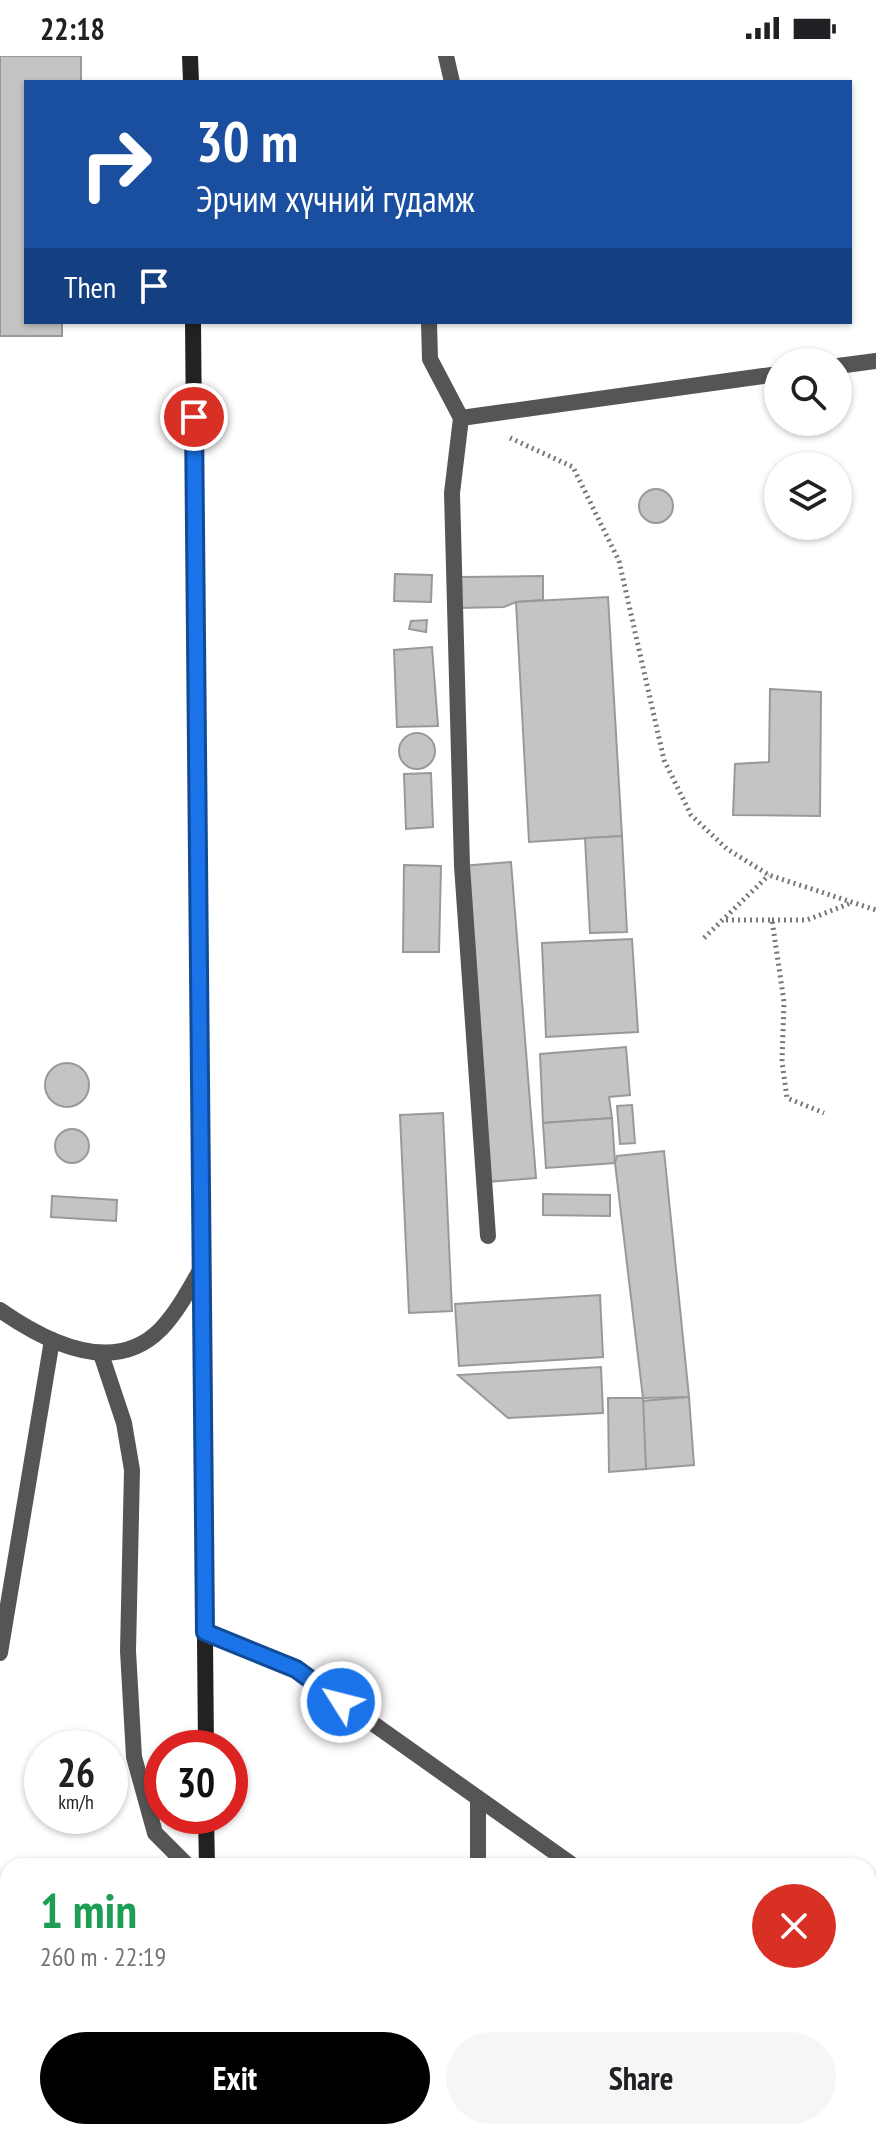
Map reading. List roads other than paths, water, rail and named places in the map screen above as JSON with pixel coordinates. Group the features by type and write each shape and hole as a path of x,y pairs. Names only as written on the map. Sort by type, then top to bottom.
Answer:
{"main road":[{"path":"190,56 191,80"},
{"path":"193,324 206,1730"},
{"path":"206,1834 207,1858"}],"street":[{"path":"446,56 452,80"},
{"path":"429,324 430,359 461,418 452,493 462,866 488,1236"},
{"path":"852,364 876,361"},
{"path":"461,418 764,376"},
{"path":"0,1310 52,1340 101,1354 140,1345 161,1329 202,1267"},
{"path":"0,1653 52,1340"},
{"path":"101,1354 124,1423 132,1470 128,1651 134,1757 155,1833 180,1858"},
{"path":"205,1632 296,1669 562,1858"},
{"path":"478,1800 478,1858"}]}
